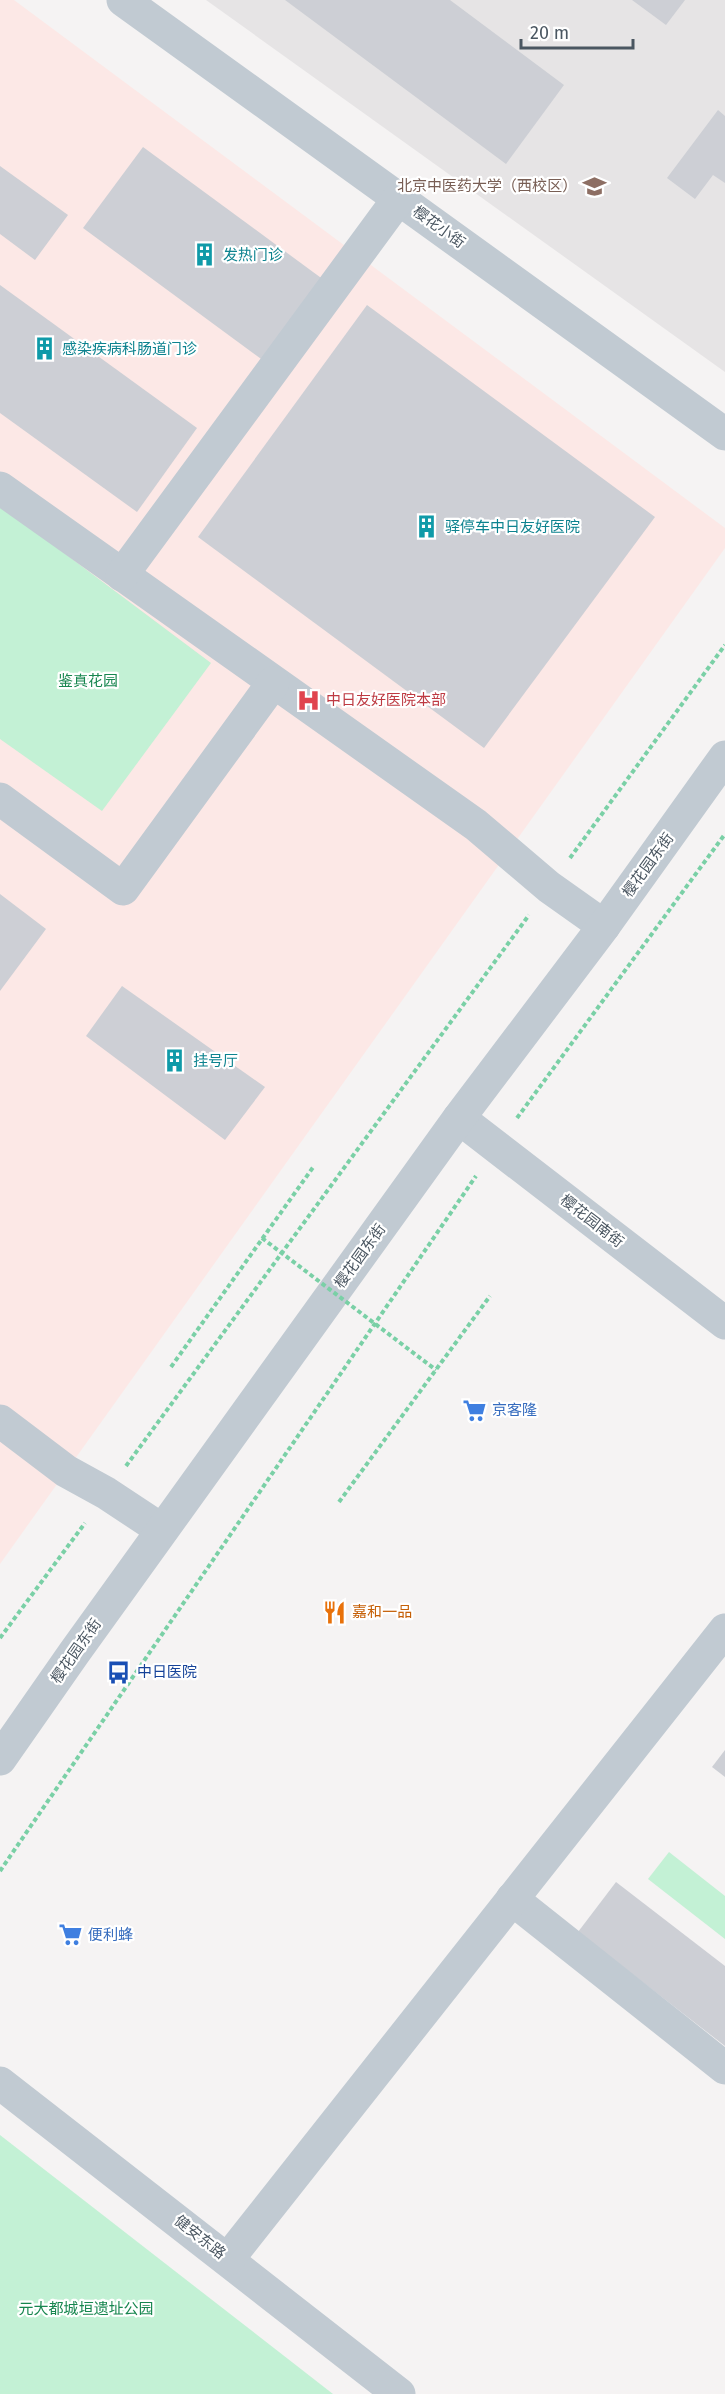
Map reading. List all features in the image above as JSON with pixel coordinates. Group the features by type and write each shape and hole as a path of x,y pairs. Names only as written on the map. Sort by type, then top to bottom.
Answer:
{"street":[{"name":"樱花小街","path":"123,0 725,435"},
{"path":"122,575 399,198"},
{"path":"0,488 476,825 549,887 604,927"},
{"path":"0,799 123,889 273,683"},
{"name":"樱花园东街","path":"0,1759 459,1118 604,927 725,757"},
{"name":"樱花园南街","path":"459,1118 725,1323"},
{"path":"0,1421 66,1471 106,1493 162,1530"},
{"path":"228,2259 512,1899 719,1650"},
{"path":"512,1899 725,2068"},
{"name":"健安东路","path":"0,2083 399,2394"}],"path":[{"path":"0,1638 725,645"},
{"path":"0,1871 496,1147 725,834"},
{"path":"171,1367 314,1166"},
{"path":"262,1238 436,1370"},
{"path":"339,1502 490,1296"}],"shaded area":[{"name":"中日友好医院本部","path":"0,0 14,0 725,528 725,548 0,1564"},
{"name":"北京中医药大学（西校区）","path":"206,0 725,0 725,372"}],"green space":[{"name":"鉴真花园","path":"0,505 211,663 102,811 0,739"},
{"path":"669,1852 725,1896 725,1939 648,1879"},
{"name":"元大都城垣遗址公园","path":"0,2135 333,2394 0,2394"}],"building":[{"path":"285,0 450,0 564,85 506,164"},
{"path":"632,0 685,0 666,25"},
{"path":"718,110 725,116 725,183 713,175 695,199 667,178"},
{"name":"发热门诊","path":"143,147 328,283 268,364 83,228"},
{"path":"0,166 68,215 35,260 0,234"},
{"name":"感染疾病科肠道门诊","path":"0,285 197,428 137,512 0,413"},
{"name":"驿停车中日友好医院","path":"367,305 655,517 484,748 198,537"},
{"path":"0,894 46,929 0,991"},
{"name":"挂号厅","path":"122,986 265,1087 225,1140 86,1036"},
{"path":"725,1750 725,1777 712,1767"},
{"path":"616,1882 725,1966 725,2046 578,1932"}],"place":[{"name":"北京中医药大学（西校区）","path":"595,186"},
{"name":"发热门诊","path":"205,255"},
{"name":"感染疾病科肠道门诊","path":"44,349"},
{"name":"驿停车中日友好医院","path":"427,527"},
{"name":"中日友好医院本部","path":"308,700"},
{"name":"挂号厅","path":"175,1061"},
{"name":"京客隆","path":"474,1410"},
{"name":"嘉和一品","path":"334,1612"},
{"name":"中日医院","path":"119,1672"},
{"name":"便利蜂","path":"70,1935"}]}
